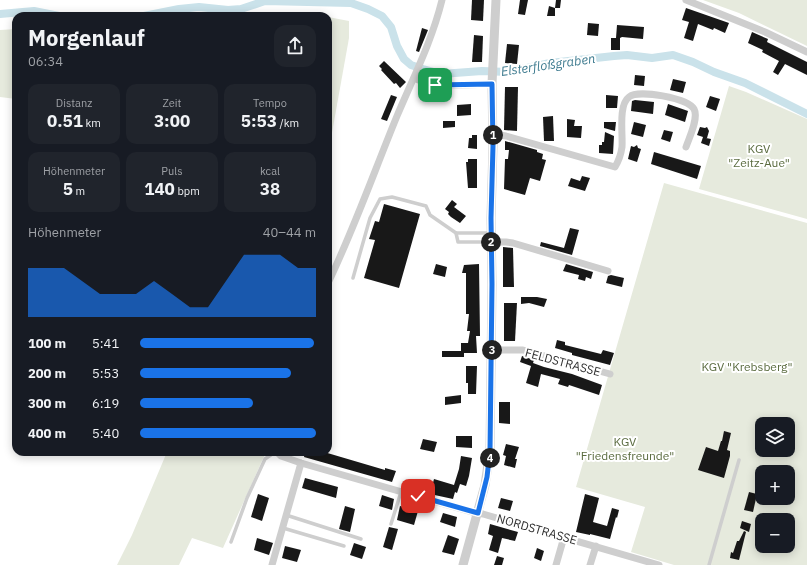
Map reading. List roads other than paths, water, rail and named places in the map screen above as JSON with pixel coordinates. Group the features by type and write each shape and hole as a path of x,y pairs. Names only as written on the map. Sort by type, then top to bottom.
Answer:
{"street":[{"path":"332,274 370,186 408,90 417,72 434,29 442,0"},
{"path":"463,565 486,485 490,459 492,350 492,76 496,0"},
{"path":"686,0 753,26 807,52"},
{"path":"417,72 424,83 435,85 492,76"},
{"path":"493,134 506,136 615,167 622,147 624,105 628,97 633,94 640,93 680,100 689,104 694,109 696,115 694,125 686,147"},
{"path":"491,242 513,243 608,271"},
{"name":"FELDSTRASSE","path":"492,350 523,350 610,374"},
{"name":"NORDSTRASSE","path":"281,456 659,565"},
{"path":"272,565 301,463"},
{"path":"556,565 564,537"},
{"path":"590,565 596,546"}],"lane":[{"path":"353,278 370,218 380,199 392,197 426,206 430,215 456,233 491,232"},
{"path":"456,233 458,242 491,242"},
{"path":"231,542 247,498 265,459 270,456"},
{"path":"709,565 739,460"},
{"path":"391,524 401,491"},
{"path":"286,515 361,540"},
{"path":"283,528 344,546"}],"waterway":[{"name":"Elsterfloßgraben","path":"164,12 199,7 228,10 241,9 265,1 351,3 382,16 391,27 397,46 404,59 411,65 441,74 482,71 508,72 550,63 614,56 627,55 652,58 673,55 745,83 807,114"},
{"name":"Elsterfloßgraben","path":"23,12 39,12"},
{"name":"Elsterfloßgraben","path":"0,14 12,13"}],"park label":[{"name":"KGV \"Zeitz-Aue\"","path":"759,155"},
{"name":"KGV \"Krebsberg\"","path":"747,366"},
{"name":"KGV \"Friedensfreunde\"","path":"625,448"}]}
